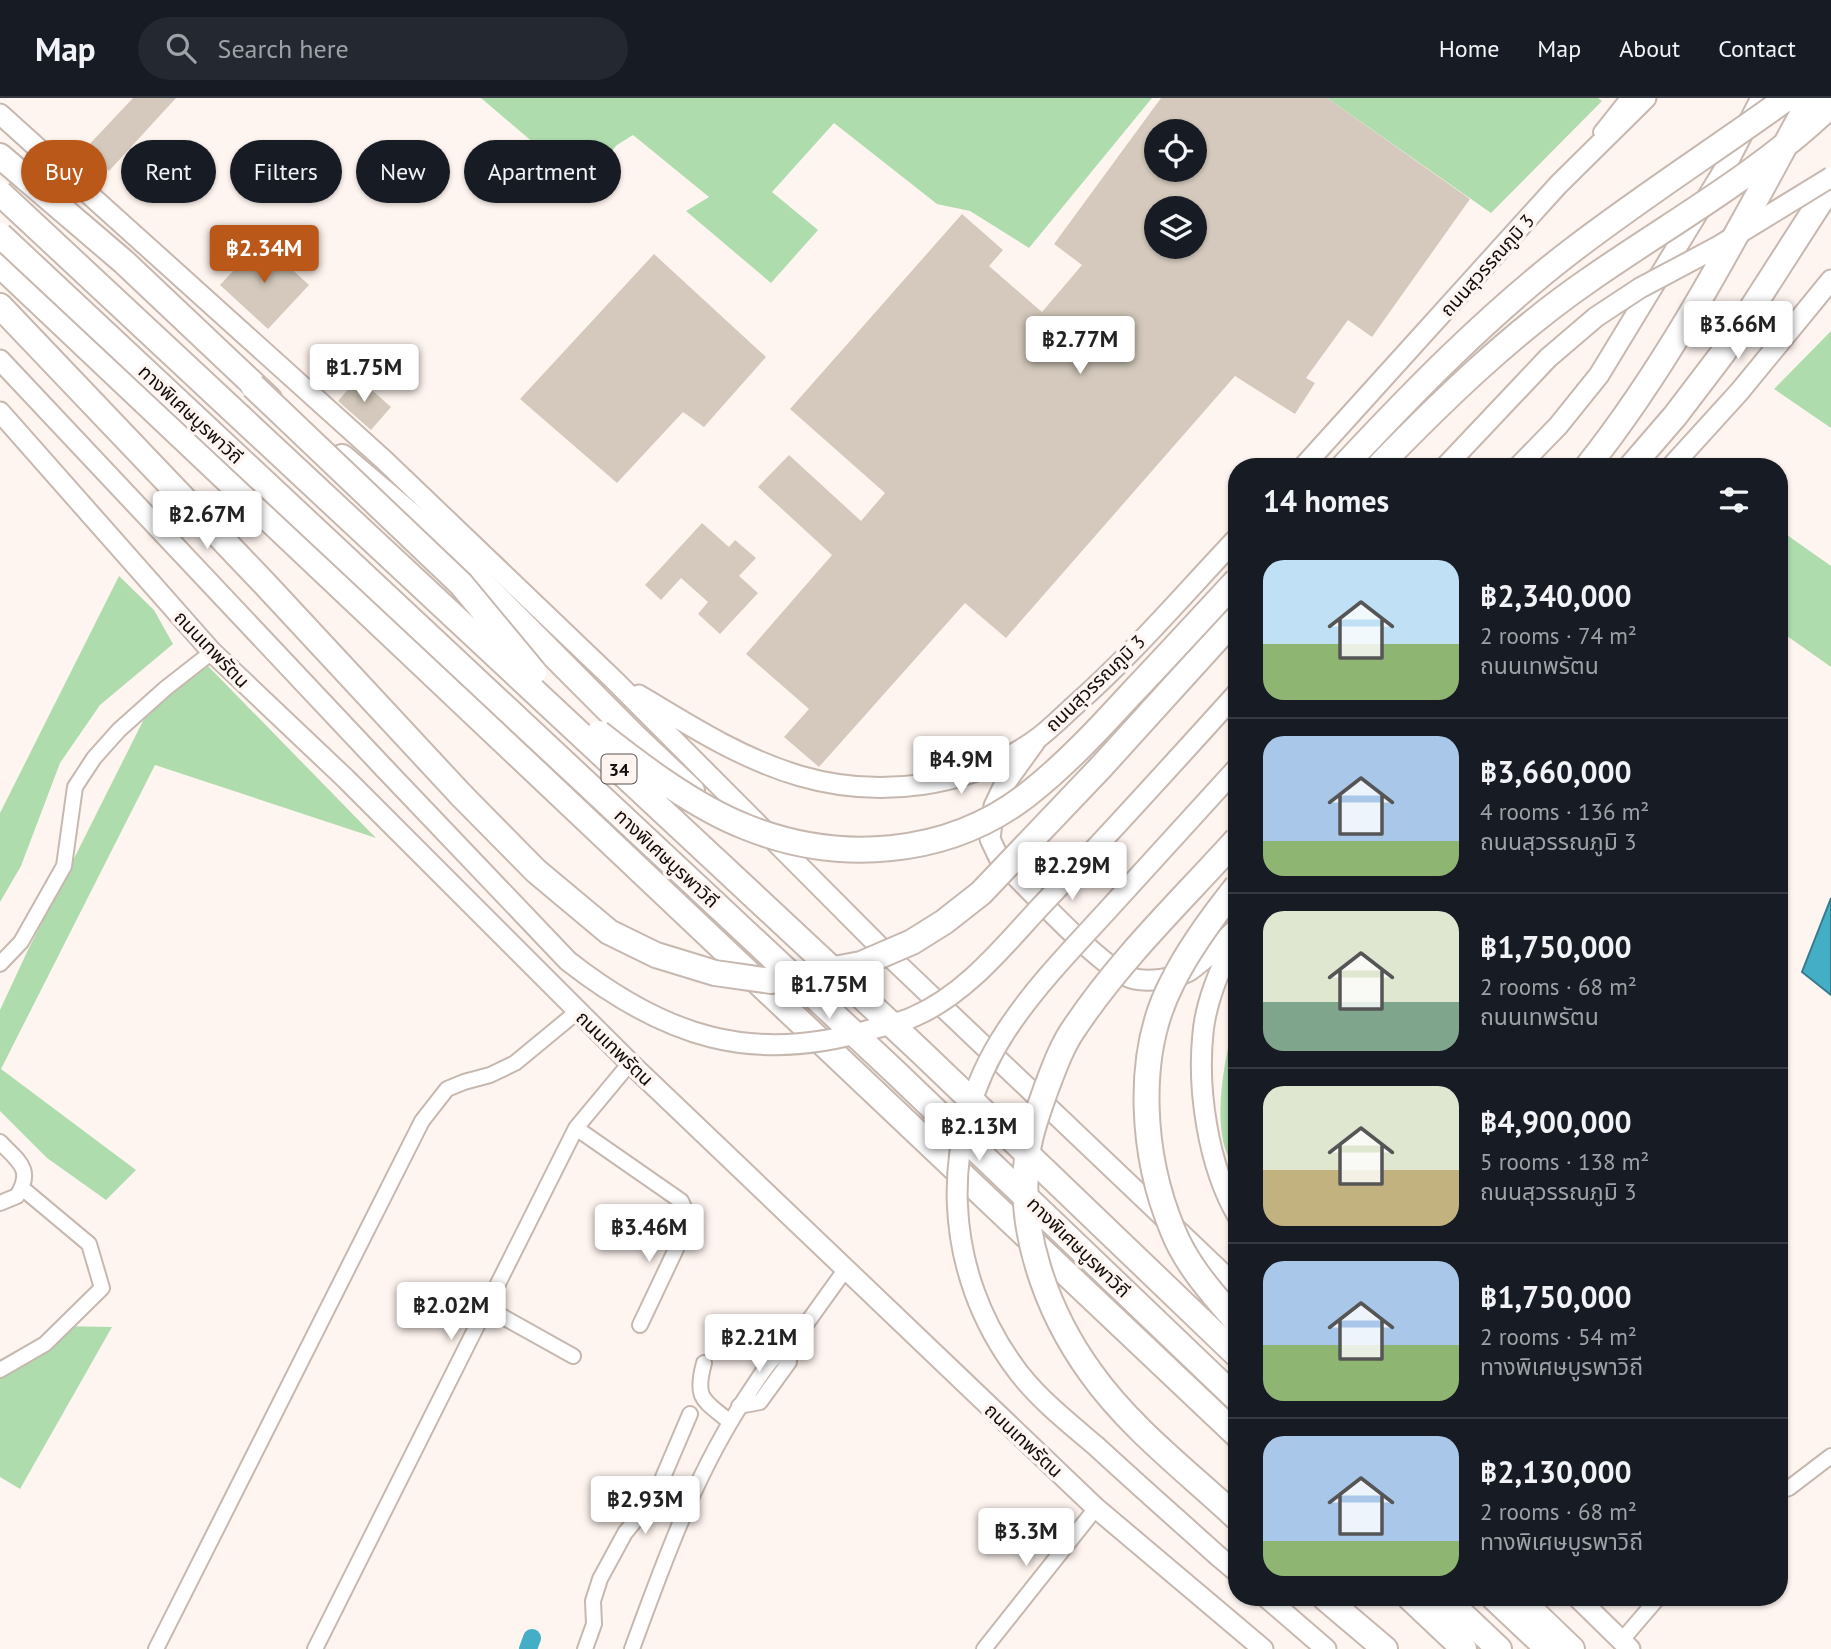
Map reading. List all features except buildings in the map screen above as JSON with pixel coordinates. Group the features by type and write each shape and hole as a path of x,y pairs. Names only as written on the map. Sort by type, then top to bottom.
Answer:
{"highway":[{"path":"1352,458 1473,334 1520,292 1620,214 1787,98"},
{"path":"1593,458 1654,373 1735,236 1811,98"},
{"path":"1387,458 1478,370 1538,318 1773,156 1831,105"},
{"path":"0,156 124,262 461,584 526,663 579,716 638,762 719,815 746,827 818,846 853,849 913,846 942,840 973,828 1027,796 1079,750 1228,590"},
{"name":"34","path":"0,183 1228,1346"},
{"path":"1639,458 1723,353 1831,185"},
{"name":"ทางพิเศษบูรพาวิถี","path":"0,193 920,1051 1228,1346"},
{"name":"ทางพิเศษบูรพาวิถี","path":"0,235 892,1069 1228,1390"},
{"path":"0,265 1228,1425"},
{"path":"0,306 536,871 609,932 656,955 715,973 771,981 861,964 912,942 944,922 981,893 1101,767 1228,627"},
{"path":"1228,849 1105,984 1073,1030 1037,1113 1028,1148 1024,1183 1026,1219 1035,1256 1070,1341 1092,1375 1123,1412 1228,1510"},
{"path":"1228,898 1202,932 1171,984 1156,1028 1146,1073 1150,1151 1158,1188 1173,1232 1188,1260 1228,1312"},
{"path":"1334,1606 1385,1649"},
{"path":"1418,1606 1464,1649"},
{"path":"1454,1606 1499,1649"},
{"path":"1500,1606 1546,1649"},
{"path":"1527,1606 1572,1649"}],"main road":[{"name":"ถนนสุวรรณภูมิ 3","path":"1311,458 1558,185 1646,98"},
{"path":"1527,458 1558,426 1599,375 1725,168 1761,98"},
{"path":"0,114 377,452 614,680 884,951 1228,1278"},
{"path":"1454,458 1548,358 1596,317 1640,288 1717,247 1831,177"},
{"path":"1679,458 1740,391 1827,285"},
{"path":"0,360 568,961 634,1007 669,1024 710,1038 747,1043 834,1041 914,1017 976,974 1228,703"},
{"name":"ถนนเทพรัตน","path":"0,412 212,652 346,779 630,1063 1096,1508 1263,1649"},
{"name":"ถนนสุวรรณภูมิ 3","path":"614,680 707,736 754,759 798,776 841,786 885,789 948,779 992,764 1038,738 1104,680 1228,548"},
{"path":"1038,738 1004,785 994,806 990,839 1000,860 1101,959 1130,978 1171,977 1188,971 1228,938"},
{"path":"1228,778 1065,957 1006,1031 983,1072 963,1130 955,1189 959,1234 972,1286 994,1334 1020,1373 1050,1406 1228,1564"},
{"path":"1228,954 1209,1005 1203,1033 1203,1098 1214,1157 1228,1192"},
{"path":"1276,1606 1326,1649"},
{"path":"1586,1606 1626,1645"}],"street":[{"path":"1558,185 1628,98"},
{"path":"0,964 21,942 64,866 75,787 94,758 119,730 156,696 212,652"},
{"path":"156,1649 422,1121 447,1089 490,1075 515,1063 578,1011"},
{"path":"315,1649 576,1128 630,1063"},
{"path":"576,1128 681,1201 686,1212 676,1249 640,1325"},
{"path":"0,1142 20,1162 25,1172 22,1188 17,1196 0,1203"},
{"path":"0,1370 45,1344 102,1288 89,1244 22,1188"},
{"path":"632,1649 688,1501 730,1422 776,1354 789,1348 845,1270"},
{"path":"487,1308 573,1356"},
{"path":"704,1363 699,1381 703,1399 730,1422"},
{"path":"585,1649 594,1624 593,1601 600,1579 625,1533 655,1496 690,1414"},
{"path":"1788,1488 1831,1456"},
{"path":"984,1649 1096,1508"},
{"path":"1626,1645 1653,1606"}],"green space":[{"path":"481,98 1152,98 1029,248 970,211 937,204 834,123 772,192 818,230 771,283 686,211 709,197 633,135 621,142 621,140 530,140"},
{"path":"1327,98 1598,98 1602,101 1491,213"},
{"path":"1831,331 1831,428 1774,389"},
{"path":"1788,536 1831,566 1831,667 1788,637"},
{"path":"119,576 154,610 173,644 100,705 60,763 21,866 0,902 0,813"},
{"path":"208,666 376,838 155,765 1,1069 136,1170 106,1200 47,1158 0,1111 0,1010 150,707"},
{"path":"1228,1049 1228,1156 1223,1141 1220,1109"},
{"path":"61,1326 112,1327 20,1489 0,1477 0,1370"}],"water":[{"path":"1831,898 1831,995 1802,972"}],"waterway":[{"path":"528,1649 532,1638"}]}
